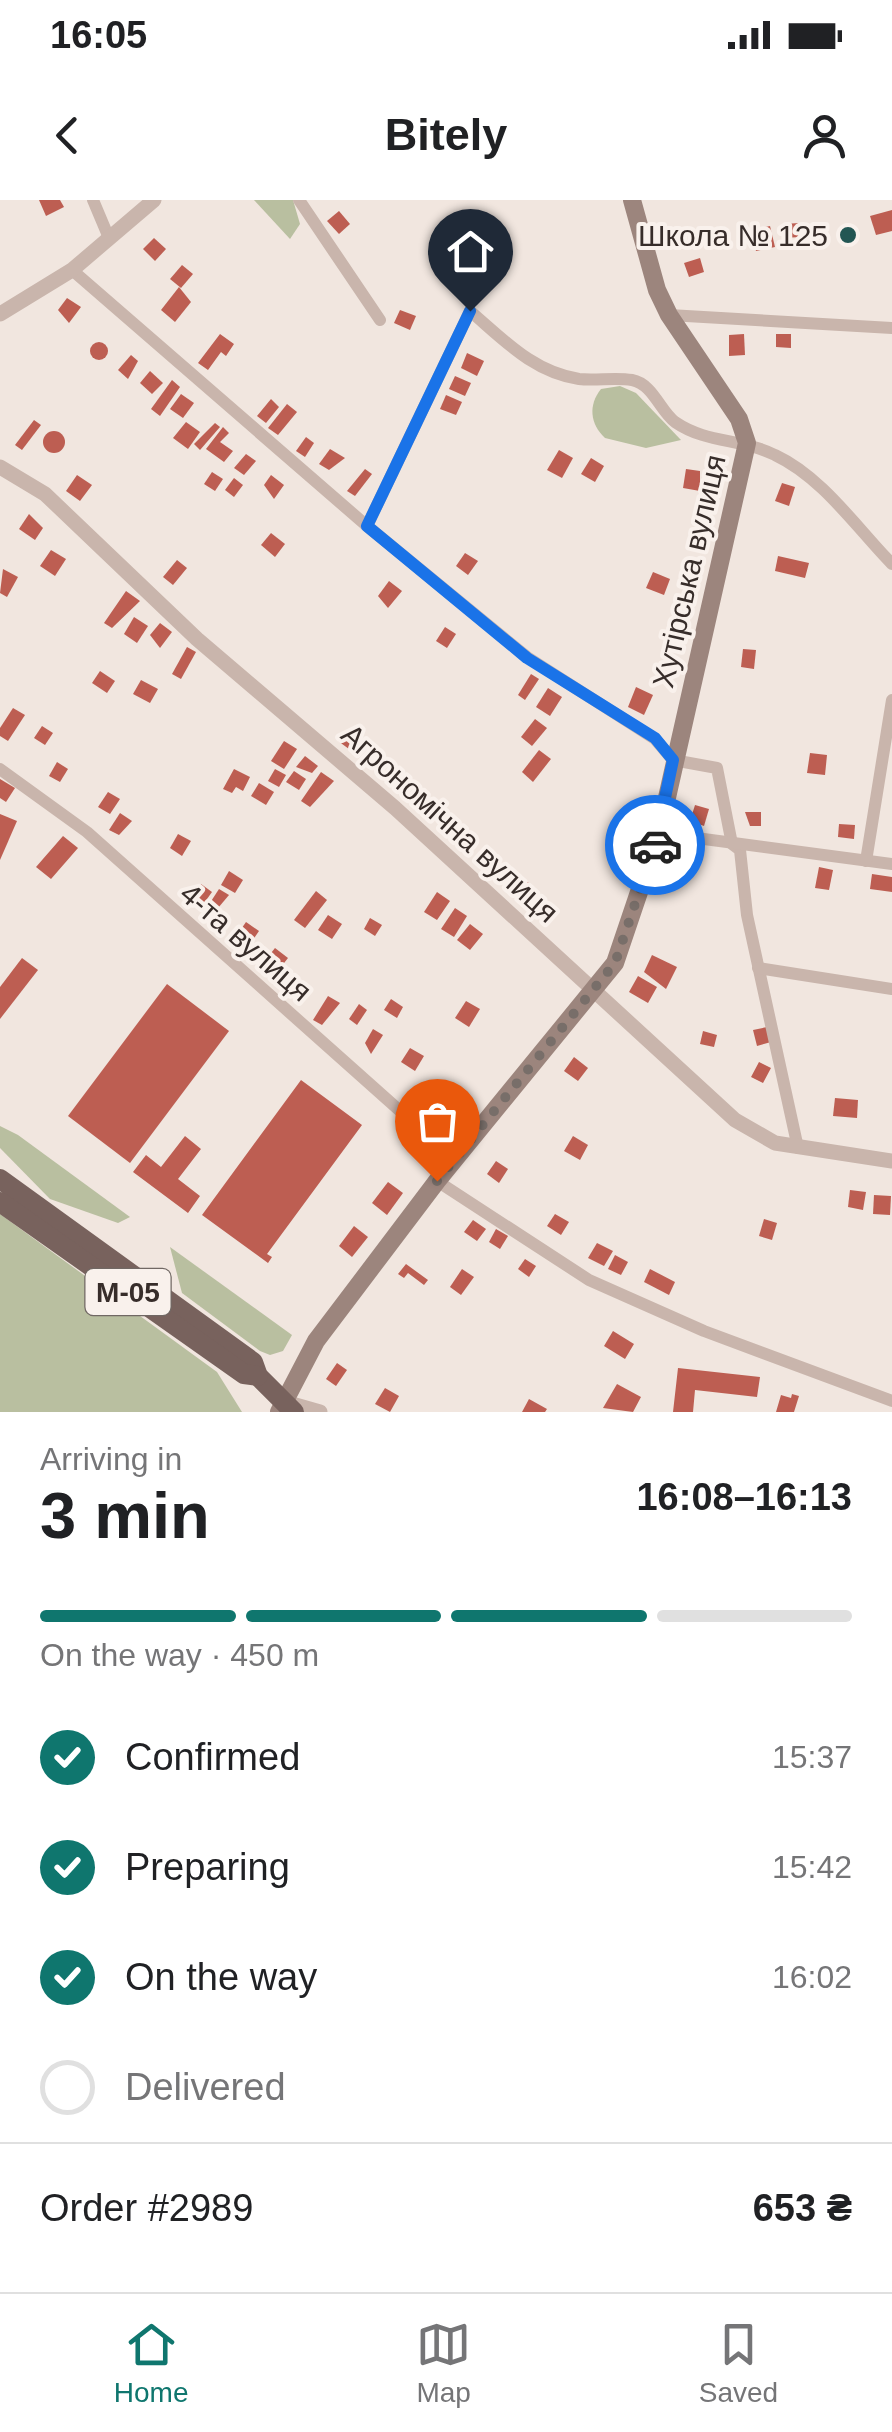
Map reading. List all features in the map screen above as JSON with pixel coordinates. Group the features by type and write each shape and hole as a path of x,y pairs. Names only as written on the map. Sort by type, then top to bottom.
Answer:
{"main road":[{"name":"Хутірська вулиця","path":"286,1409 316,1341 454,1159 615,963 659,834 747,443 739,419 657,290 632,200"},
{"name":"М-05","path":"0,1179 253,1362 258,1376 286,1409"},
{"name":"М-05","path":"0,1202 244,1374 258,1376"}],"street":[{"path":"94,200 108,238"},
{"path":"0,314 72,270 154,200"},
{"path":"299,200 380,320"},
{"path":"72,270 367,526 527,658 655,738 673,760 717,768 732,844 740,850 758,968 798,1148"},
{"path":"367,526 470,311 535,366 572,378 634,380 684,427 708,440 747,443 810,476 892,564"},
{"path":"669,314 892,328"},
{"name":"Агрономічна вулиця","path":"0,467 45,494 197,640 395,808 735,1120 764,1138 798,1148 892,1162"},
{"path":"866,860 892,700"},
{"name":"4-та вулиця","path":"0,769 86,832 454,1159"},
{"path":"659,834 892,864"},
{"path":"758,968 892,988"},
{"path":"437,1181 589,1280 704,1331 892,1401"},
{"path":"286,1409 320,1412"}],"green space":[{"path":"254,200 293,200 300,224 290,239"},
{"path":"620,386 636,393 681,440 646,448 605,438 594,421 594,401 601,389"},
{"path":"0,1126 130,1217 118,1223 50,1199 0,1148"},
{"path":"0,1214 217,1372 242,1412 0,1412"},
{"path":"170,1247 292,1335 283,1351 270,1355 260,1351 182,1293"}],"building":[{"path":"39,200 60,200 64,207 46,216"},
{"path":"892,210 892,231 876,235 870,216"},
{"path":"339,211 350,224 339,234 327,221"},
{"path":"800,223 801,237 783,238 782,224"},
{"path":"770,226 775,247 756,251 751,230"},
{"path":"154,238 166,249 155,261 143,249"},
{"path":"700,258 704,272 689,277 684,263"},
{"path":"182,265 193,274 181,288 170,279"},
{"path":"179,287 191,302 175,322 161,310"},
{"path":"67,298 81,307 69,323 58,310"},
{"path":"400,310 416,316 410,330 394,323"},
{"path":"220,334 234,344 226,356 221,352 208,370 198,363"},
{"path":"744,334 745,355 729,356 729,335"},
{"path":"776,334 791,334 791,348 776,347"},
{"path":"99,342 108,351 99,360 90,351"},
{"path":"467,353 484,361 477,376 461,368"},
{"path":"131,355 138,361 128,379 118,370"},
{"path":"150,371 163,383 152,394 140,383"},
{"path":"455,376 471,383 465,396 449,389"},
{"path":"172,380 180,387 160,416 151,409"},
{"path":"181,394 194,403 183,418 170,409"},
{"path":"446,395 462,402 456,415 440,409"},
{"path":"271,399 279,407 266,423 257,416"},
{"path":"287,404 297,412 278,435 268,428"},
{"path":"34,420 41,425 22,450 15,445"},
{"path":"186,422 200,432 188,449 173,438"},
{"path":"215,423 220,427 200,450 194,444"},
{"path":"223,427 229,433 220,442 233,451 224,462 206,449"},
{"path":"54,431 62,434 62,450 54,453 46,450 43,442 46,434"},
{"path":"306,437 314,443 305,457 296,451"},
{"path":"330,449 345,458 329,470 319,464"},
{"path":"559,450 573,458 562,478 547,470"},
{"path":"246,454 256,461 244,475 234,468"},
{"path":"591,458 604,466 595,482 581,474"},
{"path":"365,469 372,474 355,496 347,491"},
{"path":"686,469 700,471 700,491 683,488"},
{"path":"212,472 223,479 215,491 204,484"},
{"path":"77,475 92,485 80,501 66,491"},
{"path":"271,475 284,485 274,499 264,485"},
{"path":"234,478 243,485 234,497 225,490"},
{"path":"782,483 795,487 789,506 775,501"},
{"path":"29,514 43,528 35,540 19,529"},
{"path":"271,533 285,544 275,557 261,545"},
{"path":"51,550 66,559 55,576 40,566"},
{"path":"465,553 478,561 468,575 456,566"},
{"path":"778,556 809,563 805,578 775,571"},
{"path":"177,560 187,568 173,585 163,577"},
{"path":"3,569 18,577 7,597 0,593"},
{"path":"653,572 670,579 664,595 646,588"},
{"path":"389,581 402,591 388,608 378,596"},
{"path":"126,591 140,601 112,628 104,623"},
{"path":"134,617 148,626 137,643 124,634"},
{"path":"160,623 172,632 160,648 150,635"},
{"path":"445,627 456,634 447,648 436,641"},
{"path":"187,647 196,652 181,679 172,674"},
{"path":"743,649 756,650 754,669 741,667"},
{"path":"100,671 115,681 107,693 92,683"},
{"path":"531,674 539,679 525,700 518,695"},
{"path":"141,680 158,689 150,703 133,694"},
{"path":"636,687 653,695 644,715 628,707"},
{"path":"548,688 562,697 550,716 536,707"},
{"path":"13,708 25,715 8,741 0,736 0,728"},
{"path":"535,719 547,728 532,746 521,737"},
{"path":"42,726 53,733 45,745 34,738"},
{"path":"347,730 357,739 349,749 338,741"},
{"path":"284,741 297,749 284,769 271,761"},
{"path":"539,750 551,759 533,782 522,772"},
{"path":"810,753 827,755 825,775 807,773"},
{"path":"305,756 318,766 312,773 296,767"},
{"path":"57,762 68,769 60,782 49,776"},
{"path":"234,769 250,777 243,791 236,787 232,793 223,789"},
{"path":"275,769 286,775 279,787 268,781"},
{"path":"294,771 306,779 299,790 286,782"},
{"path":"321,772 334,781 310,807 301,801"},
{"path":"0,779 15,788 6,802 0,798"},
{"path":"259,783 274,792 266,805 251,796"},
{"path":"108,792 120,799 110,814 98,807"},
{"path":"695,805 709,809 704,826 690,821"},
{"path":"745,812 761,812 761,826 750,826"},
{"path":"120,813 132,821 119,835 109,830"},
{"path":"0,814 17,821 0,860"},
{"path":"839,824 855,825 854,839 838,837"},
{"path":"178,834 191,841 182,856 170,848"},
{"path":"63,836 78,848 51,879 36,867"},
{"path":"684,849 700,852 695,873 680,870"},
{"path":"819,867 833,870 829,890 815,888"},
{"path":"229,871 243,880 235,893 221,885"},
{"path":"872,874 892,877 892,892 870,889"},
{"path":"525,880 536,889 527,900 516,891"},
{"path":"201,884 212,892 202,906 190,898"},
{"path":"219,889 229,895 213,914 206,909"},
{"path":"316,891 327,900 305,928 294,920"},
{"path":"437,892 450,901 437,920 424,912"},
{"path":"455,908 467,916 454,937 441,929"},
{"path":"328,915 342,924 332,939 318,930"},
{"path":"370,918 382,925 375,936 364,929"},
{"path":"246,922 259,931 250,944 237,935"},
{"path":"470,924 483,934 470,950 457,940"},
{"path":"275,948 288,958 277,972 264,962"},
{"path":"652,955 677,967 666,989 644,972"},
{"path":"22,958 38,970 0,1019 0,987"},
{"path":"638,976 657,987 648,1003 629,992"},
{"path":"167,984 229,1031 130,1163 68,1116"},
{"path":"328,996 340,1003 322,1025 313,1020"},
{"path":"391,999 403,1007 397,1018 384,1010"},
{"path":"466,1001 480,1009 469,1027 455,1018"},
{"path":"359,1004 367,1010 357,1025 349,1019"},
{"path":"767,1027 771,1042 757,1046 753,1030"},
{"path":"373,1029 383,1035 371,1054 365,1043"},
{"path":"703,1031 717,1035 714,1047 700,1044"},
{"path":"410,1048 424,1056 415,1071 401,1062"},
{"path":"574,1057 588,1068 578,1081 564,1071"},
{"path":"759,1062 771,1068 763,1083 751,1077"},
{"path":"301,1080 362,1125 267,1254 272,1257 268,1263 202,1215"},
{"path":"835,1098 858,1100 857,1118 833,1116"},
{"path":"185,1136 201,1149 178,1179 200,1196 188,1213 133,1172 146,1155 161,1167"},
{"path":"573,1136 588,1145 580,1160 564,1151"},
{"path":"496,1161 508,1169 499,1183 487,1174"},
{"path":"388,1182 403,1193 387,1215 372,1203"},
{"path":"850,1190 866,1192 863,1210 848,1207"},
{"path":"874,1195 891,1196 890,1215 873,1214"},
{"path":"555,1214 569,1222 561,1235 547,1226"},
{"path":"764,1219 777,1223 772,1240 759,1236"},
{"path":"473,1220 486,1229 477,1241 464,1232"},
{"path":"354,1226 368,1237 352,1257 339,1246"},
{"path":"496,1229 508,1236 500,1249 489,1242"},
{"path":"597,1243 613,1251 604,1266 588,1258"},
{"path":"615,1255 628,1262 621,1275 608,1269"},
{"path":"525,1259 536,1266 529,1277 518,1269"},
{"path":"406,1264 428,1280 424,1285 408,1273 404,1278 398,1274"},
{"path":"462,1269 474,1277 461,1295 450,1287"},
{"path":"650,1269 675,1282 669,1295 644,1282"},
{"path":"613,1331 634,1344 625,1359 604,1346"},
{"path":"337,1363 347,1370 336,1386 326,1379"},
{"path":"678,1368 760,1377 757,1397 695,1390 693,1412 673,1412"},
{"path":"617,1384 641,1397 633,1412 603,1408"},
{"path":"385,1388 399,1396 390,1412 375,1404"},
{"path":"792,1394 799,1396 794,1412 776,1412 781,1395 791,1398"},
{"path":"529,1399 547,1409 545,1412 522,1412"}],"way so far":[{"path":"437,1181 615,963 655,845"}],"place":[{"name":"Школа № 125","path":"848,235"}],"route":[{"path":"470,311 367,526 527,658 655,738 673,760 655,845"}]}
